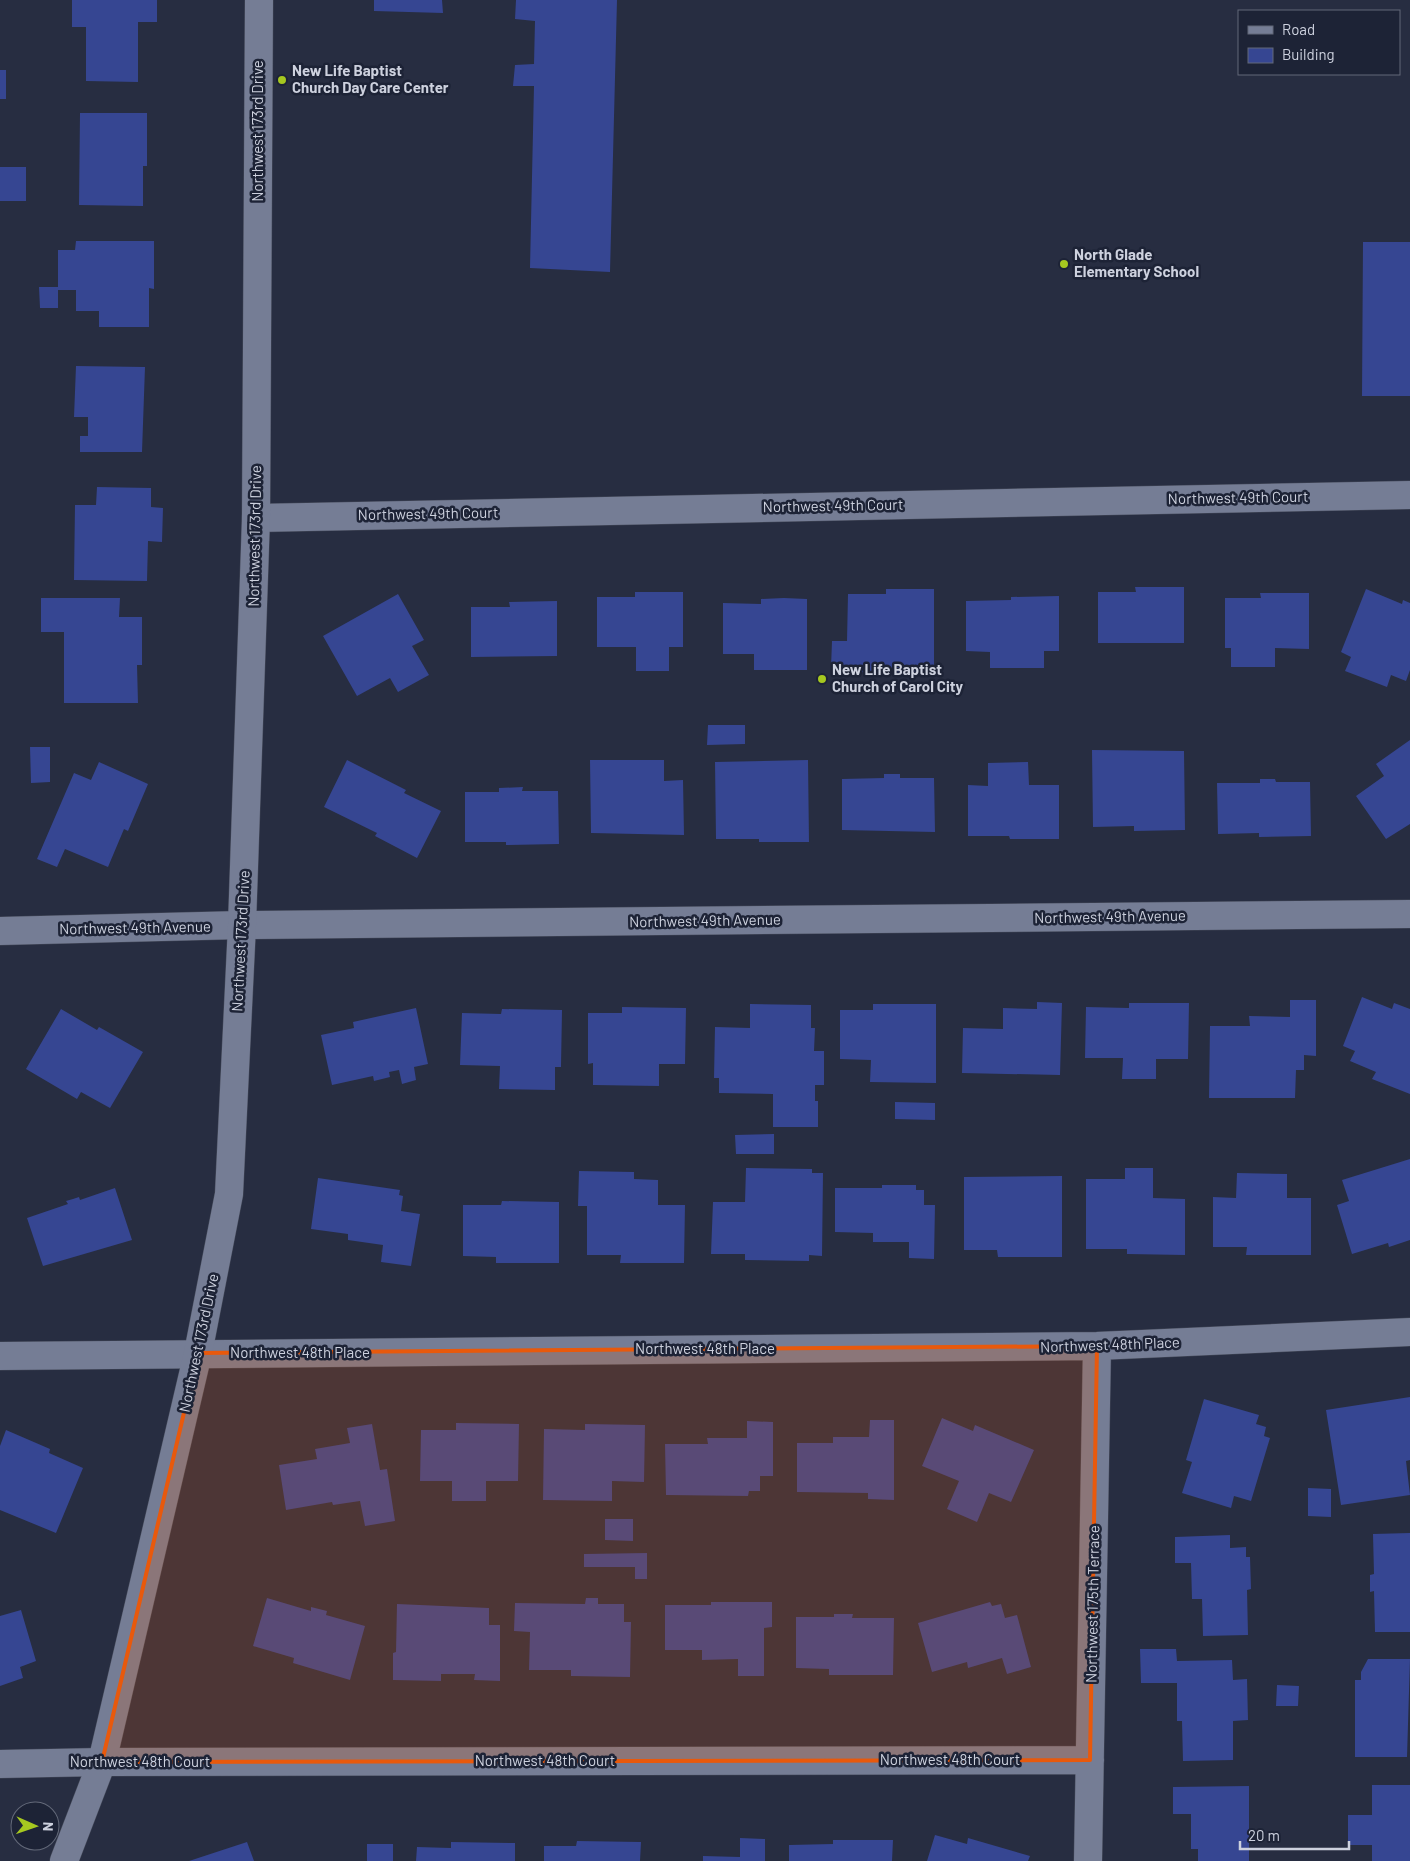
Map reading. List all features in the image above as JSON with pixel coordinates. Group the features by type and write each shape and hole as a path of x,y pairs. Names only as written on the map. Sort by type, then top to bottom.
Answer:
{"street":[{"name":"Northwest 173rd Drive","path":"64,1861 102,1762 198,1353 229,1194 242,925 256,518 259,0"},
{"name":"Northwest 49th Court","path":"256,518 1410,495"},
{"name":"Northwest 49th Avenue","path":"0,931 242,925 1410,914"},
{"name":"Northwest 48th Place","path":"0,1356 1097,1346 1410,1332"},
{"name":"Northwest 175th Terrace","path":"1088,1861 1097,1346"},
{"name":"Northwest 48th Court","path":"0,1764 102,1762 1090,1760"}],"highlighted area":[{"path":"1097,1346 1090,1760 102,1762 198,1353"}],"building":[{"path":"72,0 157,0 157,22 138,22 138,82 86,81 86,27 72,27"},
{"path":"374,0 442,0 443,13 374,11"},
{"path":"516,0 617,0 610,272 530,268 534,86 513,86 515,65 534,64 535,21 515,19"},
{"path":"0,70 6,70 6,99 0,99"},
{"path":"80,113 147,113 147,166 143,166 143,206 79,205"},
{"path":"0,167 26,167 26,201 0,201"},
{"path":"76,241 154,241 154,289 149,288 149,327 99,327 99,311 76,311 76,290 58,290 58,308 40,308 39,287 58,287 58,250 75,250"},
{"path":"1363,242 1410,242 1410,396 1362,396"},
{"path":"76,366 145,367 142,452 80,452 80,436 88,436 88,417 74,417"},
{"path":"97,487 151,488 151,507 163,508 162,542 148,541 147,581 74,580 75,505 96,505"},
{"path":"1135,587 1184,587 1184,643 1098,643 1098,592 1136,592"},
{"path":"886,589 934,589 934,673 848,672 848,668 831,668 832,641 847,641 848,594 886,594"},
{"path":"1366,589 1402,604 1403,600 1410,603 1410,670 1406,681 1391,675 1387,687 1345,671 1351,657 1341,652"},
{"path":"635,592 683,592 683,647 669,647 669,671 636,671 636,647 597,647 597,597 635,597"},
{"path":"1260,593 1309,593 1309,649 1275,648 1275,667 1231,667 1231,648 1225,648 1225,598 1261,598"},
{"path":"398,594 424,640 412,646 429,675 398,692 390,678 357,696 323,636"},
{"path":"1059,596 1059,651 1044,651 1044,668 990,668 990,652 966,651 966,601 1011,600 1011,597"},
{"path":"41,598 120,598 119,617 142,617 142,665 137,665 138,703 64,703 64,632 41,632"},
{"path":"761,599 807,599 807,670 754,670 754,654 723,654 723,603 761,604"},
{"path":"557,601 557,656 471,657 471,607 510,607 509,602"},
{"path":"708,725 745,725 745,744 707,745"},
{"path":"1410,740 1410,824 1386,839 1356,796 1384,776 1376,764"},
{"path":"30,747 50,747 50,782 31,783"},
{"path":"1092,750 1184,751 1185,830 1134,831 1134,826 1093,827"},
{"path":"347,760 406,790 404,793 441,811 417,858 375,836 377,833 324,807"},
{"path":"590,760 664,760 664,781 683,780 684,835 591,833"},
{"path":"808,760 809,842 759,842 759,839 716,839 715,762"},
{"path":"99,762 148,784 128,831 124,829 108,867 65,849 57,867 37,859 74,773 91,780"},
{"path":"1028,762 1029,785 1059,785 1059,839 1010,839 1009,836 968,836 968,785 988,786 988,763"},
{"path":"884,774 900,774 900,778 934,778 935,832 842,830 842,779 884,778"},
{"path":"1260,779 1275,779 1276,782 1310,782 1311,836 1259,837 1259,833 1218,834 1217,783 1260,783"},
{"path":"523,787 522,791 558,791 559,844 506,845 506,842 465,842 465,792 499,792 499,788"},
{"path":"1362,997 1392,1009 1394,1003 1410,1009 1410,1094 1372,1079 1376,1072 1350,1061 1355,1051 1343,1046"},
{"path":"1290,1000 1316,1000 1316,1056 1304,1055 1304,1070 1296,1070 1295,1098 1209,1098 1210,1026 1250,1026 1249,1016 1290,1017"},
{"path":"1037,1002 1062,1003 1060,1075 962,1073 963,1028 1003,1029 1003,1008 1037,1009"},
{"path":"1129,1003 1189,1003 1188,1059 1156,1059 1156,1079 1122,1079 1123,1058 1085,1058 1086,1007 1129,1008"},
{"path":"750,1004 811,1005 811,1028 815,1028 814,1051 824,1051 824,1085 815,1085 815,1101 818,1101 818,1127 773,1127 773,1094 719,1093 719,1078 714,1078 715,1027 750,1028"},
{"path":"873,1004 936,1004 936,1083 870,1082 871,1060 840,1059 840,1010 873,1010"},
{"path":"622,1007 686,1008 685,1064 659,1064 659,1086 593,1085 593,1063 588,1064 588,1013 622,1013"},
{"path":"416,1008 428,1064 414,1067 416,1080 402,1084 399,1070 389,1072 390,1077 374,1081 373,1076 332,1085 321,1035 354,1028 353,1022"},
{"path":"61,1009 97,1030 99,1027 143,1052 110,1108 81,1092 77,1099 26,1069"},
{"path":"502,1009 562,1010 561,1067 555,1067 555,1090 499,1089 500,1066 460,1065 462,1013 501,1014"},
{"path":"895,1102 935,1103 935,1120 895,1119"},
{"path":"774,1134 774,1154 736,1154 735,1135"},
{"path":"1410,1159 1410,1240 1389,1247 1388,1243 1352,1254 1337,1205 1349,1201 1342,1180"},
{"path":"746,1168 812,1169 812,1173 823,1173 822,1256 809,1255 809,1261 745,1260 745,1254 711,1254 713,1202 745,1202"},
{"path":"1125,1168 1153,1168 1153,1198 1185,1199 1185,1255 1127,1254 1127,1249 1086,1249 1086,1179 1125,1179"},
{"path":"579,1171 634,1172 634,1179 658,1180 658,1205 685,1205 684,1263 620,1263 621,1255 587,1255 587,1206 578,1206"},
{"path":"1237,1173 1287,1174 1287,1198 1311,1198 1311,1255 1246,1255 1247,1247 1213,1247 1213,1197 1236,1198"},
{"path":"1062,1176 1062,1257 998,1257 997,1250 964,1250 964,1177"},
{"path":"318,1178 400,1190 399,1195 403,1196 401,1211 420,1214 411,1266 381,1262 383,1245 348,1240 348,1234 311,1229"},
{"path":"882,1185 916,1185 916,1190 924,1190 924,1205 935,1205 934,1259 909,1258 909,1242 873,1242 873,1233 835,1232 835,1188 882,1188"},
{"path":"115,1188 132,1240 43,1266 27,1218 68,1204 66,1201 79,1197 80,1200"},
{"path":"502,1201 559,1202 559,1263 496,1263 496,1257 463,1256 463,1205 501,1205"},
{"path":"1410,1397 1410,1460 1406,1461 1410,1495 1341,1505 1326,1410"},
{"path":"1204,1399 1259,1415 1256,1424 1266,1427 1264,1436 1270,1438 1251,1501 1234,1496 1231,1508 1182,1493 1192,1462 1186,1460"},
{"path":"942,1418 973,1431 975,1425 1034,1450 1011,1502 989,1493 977,1522 947,1509 959,1481 922,1466"},
{"path":"870,1420 894,1420 894,1500 868,1499 868,1493 797,1492 797,1443 833,1443 833,1437 869,1437"},
{"path":"747,1421 773,1422 773,1476 760,1476 760,1491 749,1491 748,1496 666,1495 665,1444 708,1444 707,1438 747,1438"},
{"path":"456,1423 519,1424 518,1481 486,1481 486,1501 452,1501 452,1481 420,1481 421,1430 456,1430"},
{"path":"372,1424 380,1470 387,1469 395,1521 365,1526 360,1501 333,1505 332,1502 286,1510 279,1465 317,1459 315,1449 350,1443 347,1428"},
{"path":"585,1424 645,1425 644,1482 612,1481 612,1501 543,1500 544,1429 585,1430"},
{"path":"6,1430 50,1449 49,1453 83,1468 56,1533 0,1510 0,1446"},
{"path":"1308,1488 1331,1489 1331,1517 1308,1516"},
{"path":"605,1519 633,1519 633,1541 605,1540"},
{"path":"1410,1533 1410,1632 1375,1632 1374,1591 1370,1592 1370,1575 1374,1574 1373,1534"},
{"path":"1230,1535 1230,1548 1246,1547 1246,1557 1250,1557 1251,1589 1247,1590 1248,1635 1203,1636 1202,1599 1192,1599 1191,1563 1175,1563 1175,1537"},
{"path":"647,1553 647,1579 635,1579 635,1567 584,1567 584,1554"},
{"path":"267,1598 311,1611 311,1607 327,1611 326,1615 365,1626 350,1680 293,1663 294,1658 253,1646"},
{"path":"586,1598 598,1598 598,1604 624,1604 624,1622 631,1622 630,1677 571,1676 571,1670 529,1670 530,1632 514,1631 515,1603 585,1604"},
{"path":"711,1602 772,1602 772,1627 764,1628 764,1676 738,1676 738,1659 702,1660 702,1650 665,1650 665,1605 711,1605"},
{"path":"990,1602 992,1606 1001,1604 1005,1618 1017,1615 1031,1667 1007,1674 1002,1658 968,1668 967,1662 932,1672 918,1623"},
{"path":"397,1604 489,1608 489,1625 500,1625 500,1681 474,1680 475,1674 441,1674 441,1681 393,1680 393,1653 396,1652"},
{"path":"21,1610 36,1661 20,1667 23,1678 0,1686 0,1616"},
{"path":"834,1614 853,1614 852,1618 894,1618 893,1675 829,1675 829,1669 796,1668 796,1617 834,1617"},
{"path":"1140,1649 1176,1649 1177,1661 1232,1660 1233,1680 1247,1679 1248,1720 1233,1721 1233,1760 1183,1761 1182,1721 1177,1721 1177,1683 1141,1683"},
{"path":"1368,1659 1410,1659 1407,1757 1355,1757 1355,1680 1361,1680 1361,1672"},
{"path":"1277,1685 1299,1686 1298,1706 1276,1706"},
{"path":"1372,1785 1410,1785 1410,1861 1372,1861 1372,1845 1348,1845 1348,1815 1372,1815"},
{"path":"1249,1786 1249,1861 1198,1861 1198,1849 1191,1849 1191,1814 1173,1814 1173,1787"},
{"path":"935,1835 967,1844 968,1838 1030,1856 1028,1861 927,1861"},
{"path":"740,1838 765,1839 765,1861 703,1861 703,1856 740,1857"},
{"path":"833,1840 893,1840 892,1861 789,1861 789,1845 833,1844"},
{"path":"577,1841 641,1842 640,1861 544,1861 544,1846 576,1846"},
{"path":"247,1842 254,1861 189,1861"},
{"path":"451,1842 515,1843 515,1861 416,1861 417,1847 451,1848"},
{"path":"367,1844 393,1844 393,1861 367,1861"}],"place":[{"name":"New Life Baptist Church Day Care Center","path":"282,80"},
{"name":"North Glade Elementary School","path":"1064,264"},
{"name":"New Life Baptist Church of Carol City","path":"822,679"}]}
